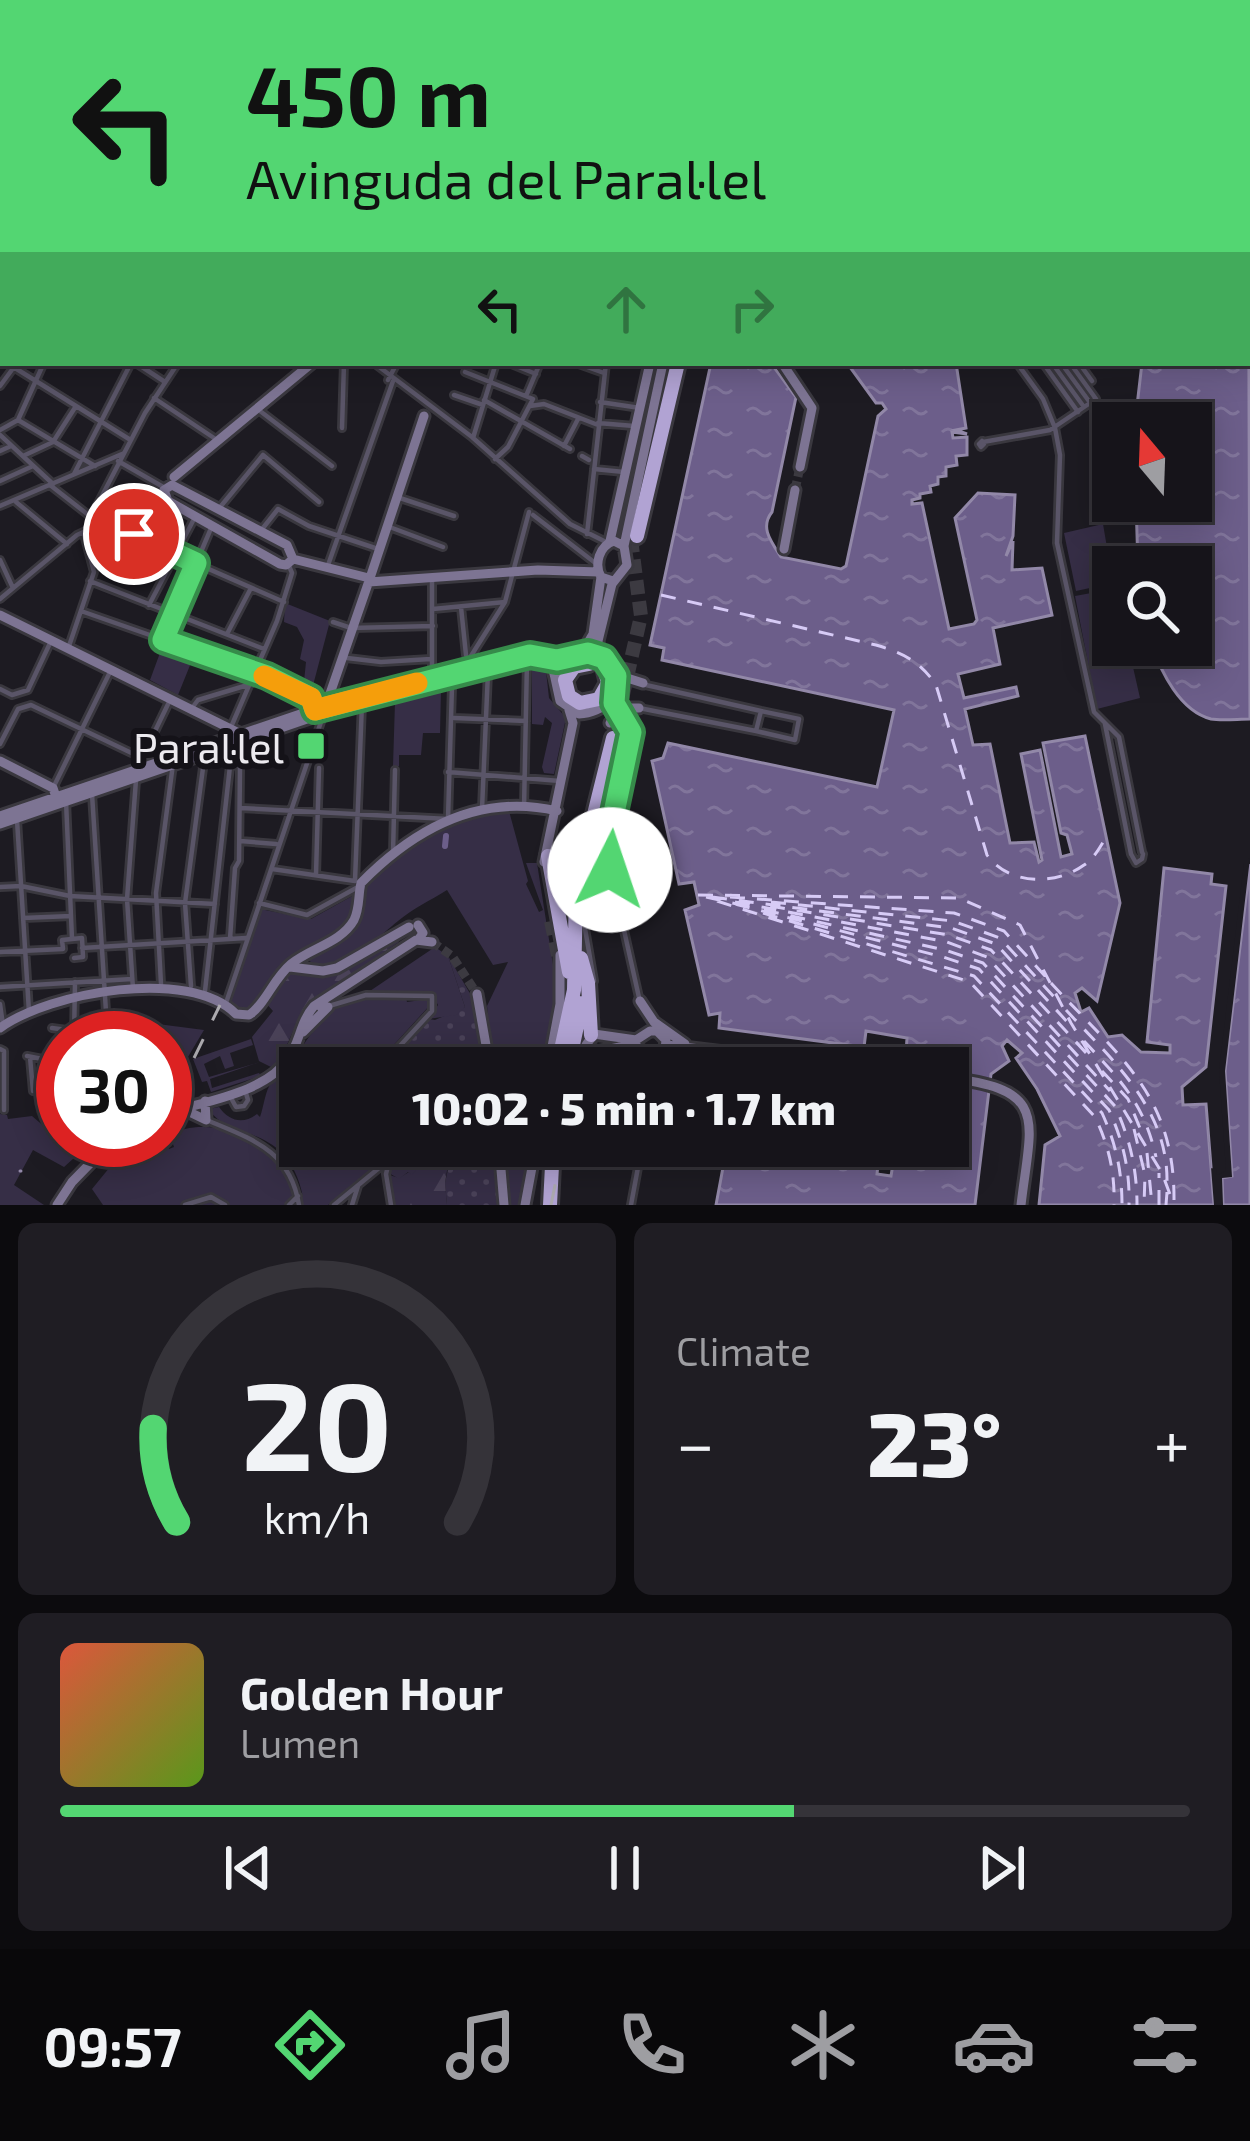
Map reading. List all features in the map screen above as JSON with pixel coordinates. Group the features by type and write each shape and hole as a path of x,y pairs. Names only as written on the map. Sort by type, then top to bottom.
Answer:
{"highway":[{"path":"629,548 677,366"},
{"path":"586,657 605,669 607,688 593,702 572,705 566,675 586,657"},
{"path":"562,1047 574,990 576,887 619,713"},
{"path":"566,1047 583,999 582,1040 595,1042 587,983 571,967 566,928 575,873 619,713"},
{"path":"561,1047 583,888 619,713"},
{"path":"575,873 591,835"},
{"path":"546,862 579,993 564,1047"},
{"path":"546,862 551,921"},
{"path":"548,1205 550,1167"}],"street":[{"path":"12,366 131,440"},
{"path":"74,474 98,420 132,366"},
{"path":"139,366 165,382"},
{"path":"42,368 18,420 0,432 51,484 92,515 176,366"},
{"path":"0,599 84,532 168,486 308,366"},
{"path":"341,428 344,366"},
{"path":"376,366 427,412 473,438 550,508 587,534 629,548"},
{"path":"327,568 396,366"},
{"path":"473,438 495,366"},
{"path":"516,366 536,374"},
{"path":"495,459 522,421 539,366"},
{"path":"584,366 604,373"},
{"path":"582,456 598,424 605,366"},
{"path":"555,678 586,657 598,641 600,553 609,542 649,366"},
{"path":"369,579 512,571 623,573 662,366"},
{"path":"784,366 812,406 800,467"},
{"path":"1019,366 1055,428 1060,455 1057,543 1094,712 1118,736 1142,852 1138,862 1131,854 1105,724"},
{"path":"1033,384 1058,366"},
{"path":"1060,366 1088,406"},
{"path":"1060,366 1088,406"},
{"path":"1081,366 1092,381"},
{"path":"465,372 598,424 636,427"},
{"path":"454,395 484,402 582,456 626,473"},
{"path":"154,398 217,440"},
{"path":"600,402 640,407"},
{"path":"22,456 53,442 76,406"},
{"path":"983,442 1055,428 1088,406"},
{"path":"256,407 332,466"},
{"path":"226,1003 427,412"},
{"path":"578,417 587,534"},
{"path":"18,420 95,466"},
{"path":"0,452 11,446"},
{"path":"0,506 125,452"},
{"path":"221,506 263,455 319,502"},
{"path":"112,458 168,486 182,486 287,545 292,572 284,602 236,735 240,841 230,939"},
{"path":"0,481 33,466"},
{"path":"168,486 168,501 287,562 369,579 512,571"},
{"path":"784,549 795,490"},
{"path":"105,493 128,511"},
{"path":"397,496 454,516"},
{"path":"14,500 67,544"},
{"path":"261,531 278,509 309,526 378,549"},
{"path":"448,819 455,677 505,602 531,514 602,573"},
{"path":"149,604 196,516"},
{"path":"122,526 284,602"},
{"path":"163,640 212,526"},
{"path":"387,526 442,547"},
{"path":"68,649 94,572 84,532"},
{"path":"0,560 13,588"},
{"path":"586,657 602,573"},
{"path":"432,579 432,679"},
{"path":"90,581 264,649"},
{"path":"226,634 250,588"},
{"path":"433,609 505,602"},
{"path":"461,607 466,659"},
{"path":"81,611 255,674 311,698 322,710"},
{"path":"0,615 192,708 236,735"},
{"path":"333,622 351,628 433,626"},
{"path":"0,685 13,695 28,690 51,640"},
{"path":"322,710 362,704 530,655 555,660 586,657 612,668 625,737 584,905 594,981 595,1042"},
{"path":"341,657 381,662 433,659"},
{"path":"0,820 236,735 432,679 527,661 547,662 557,698 572,705 795,740 799,719 624,677 616,682"},
{"path":"524,808 527,661"},
{"path":"72,939 58,798 110,670"},
{"path":"482,809 488,671"},
{"path":"555,811 577,725 619,713 643,683"},
{"path":"192,708 198,700 251,684"},
{"path":"134,986 127,899 141,769 171,698"},
{"path":"0,987 75,982 172,989 226,1003 236,1014 255,1012 285,969 335,938 352,923 358,910 362,704"},
{"path":"0,744 18,709 32,705 83,728 141,769"},
{"path":"559,1047 559,940 546,862 573,725 572,705"},
{"path":"756,731 760,711"},
{"path":"618,910 609,886 607,846 631,735 619,713"},
{"path":"451,718 526,721"},
{"path":"0,820 17,818 58,798 92,793 141,769 200,755 236,735"},
{"path":"1108,740 1118,736"},
{"path":"191,986 185,903 200,755"},
{"path":"0,761 58,798"},
{"path":"160,985 156,901 173,764"},
{"path":"205,991 237,764"},
{"path":"316,875 319,768"},
{"path":"393,854 395,770"},
{"path":"448,772 560,781"},
{"path":"92,793 106,1011"},
{"path":"1120,798 1127,803 1131,795"},
{"path":"240,808 448,819"},
{"path":"259,903 307,915 448,819 482,809 555,811"},
{"path":"17,818 29,1012"},
{"path":"240,841 278,844"},
{"path":"594,870 602,865 610,870"},
{"path":"269,869 357,884"},
{"path":"594,870 609,886 644,1014 665,1047"},
{"path":"0,887 215,904"},
{"path":"23,918 70,916"},
{"path":"192,1105 244,1088 279,1070 324,1004 416,936 323,971 302,960"},
{"path":"0,952 63,949 62,940 82,938 83,957 74,958"},
{"path":"82,947 246,938"},
{"path":"75,982 75,1011"},
{"path":"0,1004 2,1027 29,1012 104,986"},
{"path":"477,994 486,1047"},
{"path":"324,1004 366,995 432,997 432,1011 399,1047"},
{"path":"640,1001 653,1022 676,1040 700,1047"},
{"path":"644,1014 646,1047"},
{"path":"595,1042 634,1040 658,1031"},
{"path":"595,1042 636,1047"},
{"path":"2,1050 4,1110"},
{"path":"33,1091 29,1056 36,1057"},
{"path":"969,1081 999,1085 1022,1104 1030,1136 1022,1205"},
{"path":"230,1093 234,1105 242,1107 248,1100 244,1088"},
{"path":"205,1101 206,1120"},
{"path":"192,1113 269,1148 288,1169 299,1205"},
{"path":"57,1205 87,1167"},
{"path":"337,1203 385,1167"},
{"path":"501,1167 504,1205"},
{"path":"525,1205 532,1167"},
{"path":"631,1205 638,1167"},
{"path":"382,1172 391,1205"},
{"path":"337,1203 351,1205 362,1181"},
{"path":"290,1205 298,1196"},
{"path":"185,1205 203,1198 225,1205"}],"green space":[{"path":"1103,524 1107,546 1092,546 1092,588 1076,591 1064,533"},
{"path":"1092,593 1092,666 1133,666 1140,698 1097,709 1075,596"},
{"path":"285,603 330,621 311,693 303,691 306,662 300,659 304,640 297,627 284,622"},
{"path":"164,642 195,653 178,695 150,680"},
{"path":"532,670 546,671 549,698 566,718 554,774 544,773 542,767 552,723 545,717 543,725 532,724"},
{"path":"441,690 440,733 423,733 421,755 399,755 399,766 393,766 395,702"},
{"path":"509,811 526,884 539,912 543,910 526,863 537,863 558,997 550,1047 491,1047 487,1006 508,962 493,965 447,890 345,960 321,965 309,961 343,934 363,888 376,871 428,834"},
{"path":"354,895 354,913 343,929 290,960 247,1014 233,1009 229,1001 260,909 311,919"},
{"path":"396,937 399,942 308,1004 285,1047 279,1047 273,1068 259,1061 252,1037 273,1011 265,1002 289,971 316,974"},
{"path":"435,947 448,956 465,1007 456,1015 428,1019 438,1005 433,995 423,991 367,993"},
{"path":"448,956 479,1009 483,1047 404,1047 428,1019 465,1007"},
{"path":"363,999 428,999 431,1004 392,1047 303,1047 336,1008"},
{"path":"192,1028 204,1030 192,1050"},
{"path":"251,1039 253,1045 230,1053 234,1066 225,1069 220,1056 204,1064 209,1077 260,1062 210,1079 212,1088 261,1076 211,1092 193,1059"},
{"path":"279,1076 279,1150 218,1119 209,1109 219,1107 236,1120 260,1117 270,1085"},
{"path":"0,1114 8,1119 32,1116 36,1152 14,1185 44,1205 0,1205"},
{"path":"206,1127 247,1137 265,1148 289,1177 292,1196 303,1197 291,1167 377,1167 328,1205 193,1205 190,1200 182,1205 103,1205 92,1189 110,1167 192,1167 192,1128"},
{"path":"391,1167 419,1167 399,1179 389,1173"},
{"path":"418,1167 448,1167 447,1205 391,1205 386,1174 399,1178"},
{"path":"448,1167 497,1167 501,1205 447,1205"},
{"path":"505,1167 530,1167 523,1205 508,1205"}],"water":[{"path":"710,366 773,366 796,397 768,534 781,557 841,569 846,566 878,416 886,409 876,403 849,366 956,366 966,428 956,430 967,434 952,432 953,438 967,437 967,455 956,456 957,465 946,467 946,476 938,477 931,492 920,494 912,504 922,503 949,629 977,620 955,518 978,493 1015,495 1013,536 1006,556 1013,541 1012,570 1042,568 1052,615 993,628 1000,664 958,674 964,698 1016,687 1018,696 965,709 973,745 990,744 1010,843 1034,842 1039,862 1021,754 1040,750 1061,857 1072,854 1067,835 1061,833 1043,743 1085,736 1120,903 1097,1001 1082,988 1075,993 1081,1012 1089,1008 1108,1037 1122,1035 1141,1052 1170,1053 1170,1045 1147,1042 1164,868 1212,874 1211,884 1226,886 1206,1067 1182,1087 1183,1105 1206,1104 1214,1205 1039,1205 1045,1145 1060,1136 1016,1058 1022,1053 1007,1040 1002,1046 1009,1061 991,1074 975,1205 716,1205 723,1167 878,1167 877,1174 891,1176 892,1167 969,1167 969,1047 906,1047 907,1038 866,1031 864,1047 719,1028 720,1013 709,1015 685,910 699,905 694,882 679,884 652,761 663,758 668,743 877,787 894,710 662,660 664,648 650,645"},
{"path":"1142,366 1249,366 1250,719 1200,715 1181,699 1161,666 1212,666 1212,546 1137,546 1137,522 1212,522 1212,402 1137,402"},
{"path":"1250,864 1250,1205 1223,1205 1222,1178 1232,1176 1225,1071"}],"pier":[{"path":"1250,858 1225,1071 1232,1177 1222,1178 1223,1205 1214,1205 1211,1168 1217,1175 1226,1171 1219,1070 1244,863"}],"waterway":[{"path":"445,846 446,836"}],"ferry route":[{"path":"661,595 876,645 917,664 936,685 987,855 1007,872 1032,879 1060,877 1091,859 1108,834"},
{"path":"698,895 959,898 1020,925 1071,1023 1162,1173 1174,1205"},
{"path":"706,897 737,904"},
{"path":"712,897 951,928 996,944 1070,1025"},
{"path":"730,897 954,913 1004,931 1045,976"},
{"path":"717,901 970,982 1095,1117 1110,1160 1114,1205"},
{"path":"735,902 947,942 987,957 1110,1091"},
{"path":"771,902 953,921 1000,938 1055,998"},
{"path":"735,904 979,969 1109,1110 1125,1156 1129,1205"},
{"path":"770,906 949,935 991,950 1088,1055"},
{"path":"764,910 945,950 983,963 1115,1106 1132,1154 1137,1205"},
{"path":"763,913 974,976 1102,1113 1117,1158 1122,1205"},
{"path":"1051,983 1120,1056 1153,1104 1172,1164 1174,1201"},
{"path":"1066,1010 1148,1108 1165,1155 1167,1182"},
{"path":"1084,1041 1138,1107 1156,1157"},
{"path":"1102,1071 1128,1099 1144,1138"},
{"path":"1134,1129 1145,1175 1144,1205"},
{"path":"1147,1153 1152,1205"},
{"path":"1159,1173 1159,1205"},
{"path":"1166,1205 1167,1192"}],"tunnel":[{"path":"795,490 800,467"},
{"path":"613,738 641,616 632,547 635,525"},
{"path":"551,921 560,965"},
{"path":"432,942 452,956 477,994"}],"railway":[{"path":"194,1058 220,1005"},
{"path":"551,1205 559,1167"}],"slow traffic":[{"path":"264,676 311,698 315,710 417,683"}],"place":[{"name":"Paral·lel","path":"311,746"}],"route":[{"path":"134,534 196,563 163,640 267,676 311,698 315,710 530,655 557,660 588,653 604,658 616,676 614,703 631,732 607,846 610,870"}]}
